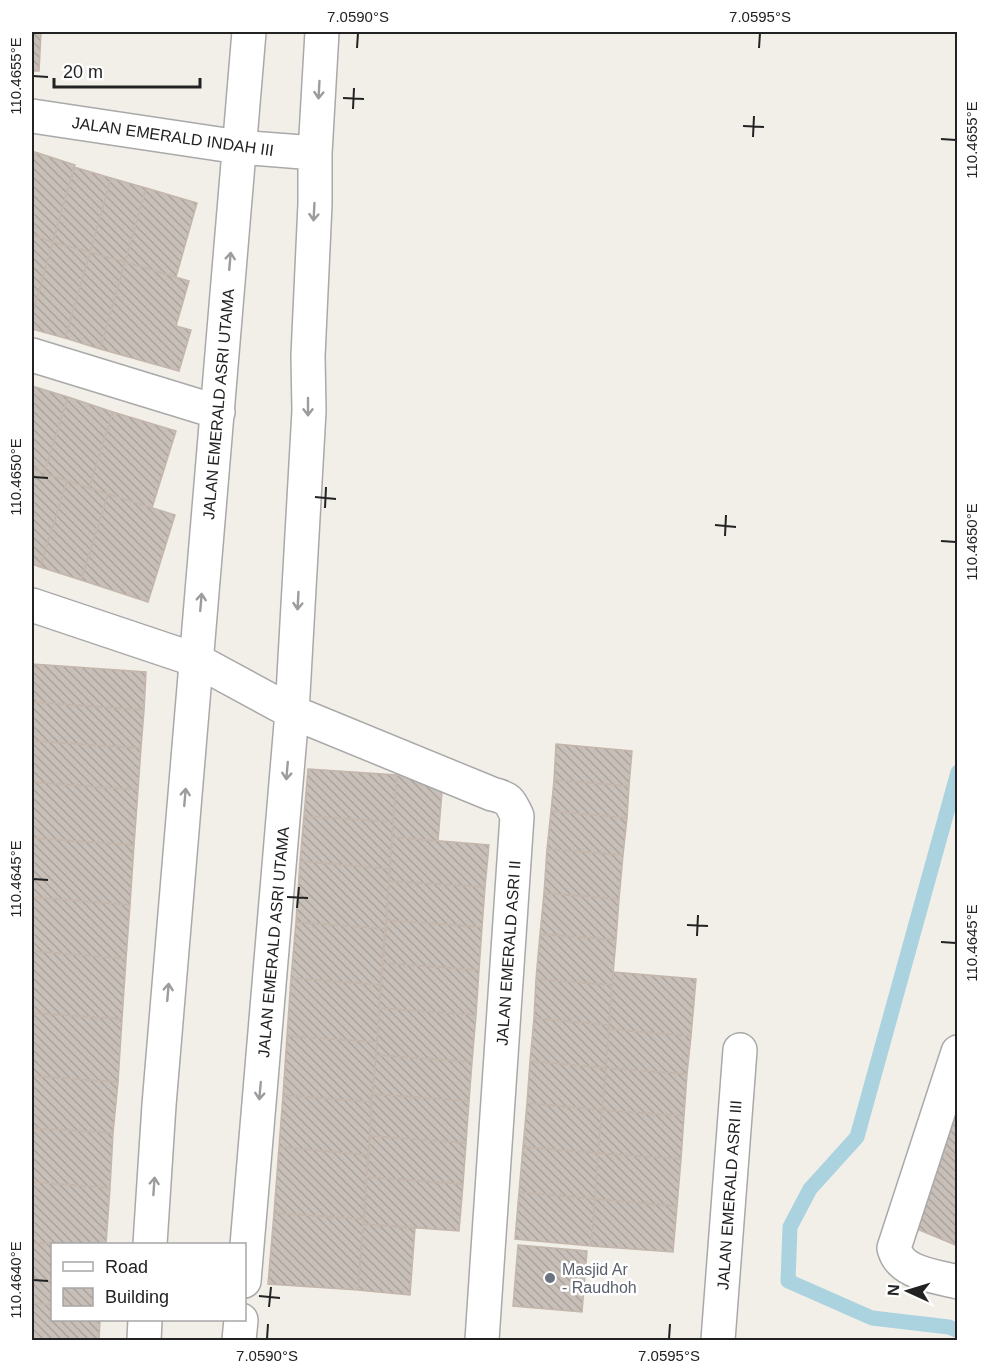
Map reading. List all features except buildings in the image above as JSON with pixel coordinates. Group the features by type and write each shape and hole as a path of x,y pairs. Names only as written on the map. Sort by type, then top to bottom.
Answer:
{"street":[{"name":"JALAN EMERALD ASRI UTAMA","path":"150,1243 159,1104 249,32"},
{"name":"JALAN EMERALD ASRI UTAMA","path":"246,1257 292,712 309,411 308,356 322,32"},
{"name":"JALAN EMERALD INDAH III","path":"32,116 239,147 315,153"},
{"path":"32,354 218,412"},
{"path":"32,605 196,660 292,712"},
{"name":"JALAN EMERALD ASRI II","path":"292,712 504,797 510,801 517,816 482,1341"},
{"name":"JALAN EMERALD ASRI III","path":"718,1341 740,1050"},
{"path":"957,1052 894,1248 901,1263 911,1269 957,1282"},
{"path":"144,1341 145,1321"},
{"path":"240,1341 241,1321"}],"waterway":[{"path":"958,772 857,1137 810,1189 790,1227 788,1281 872,1318 949,1327 958,1331"}],"place":[{"name":"Masjid Ar - Raudhoh","path":"550,1278"}]}
